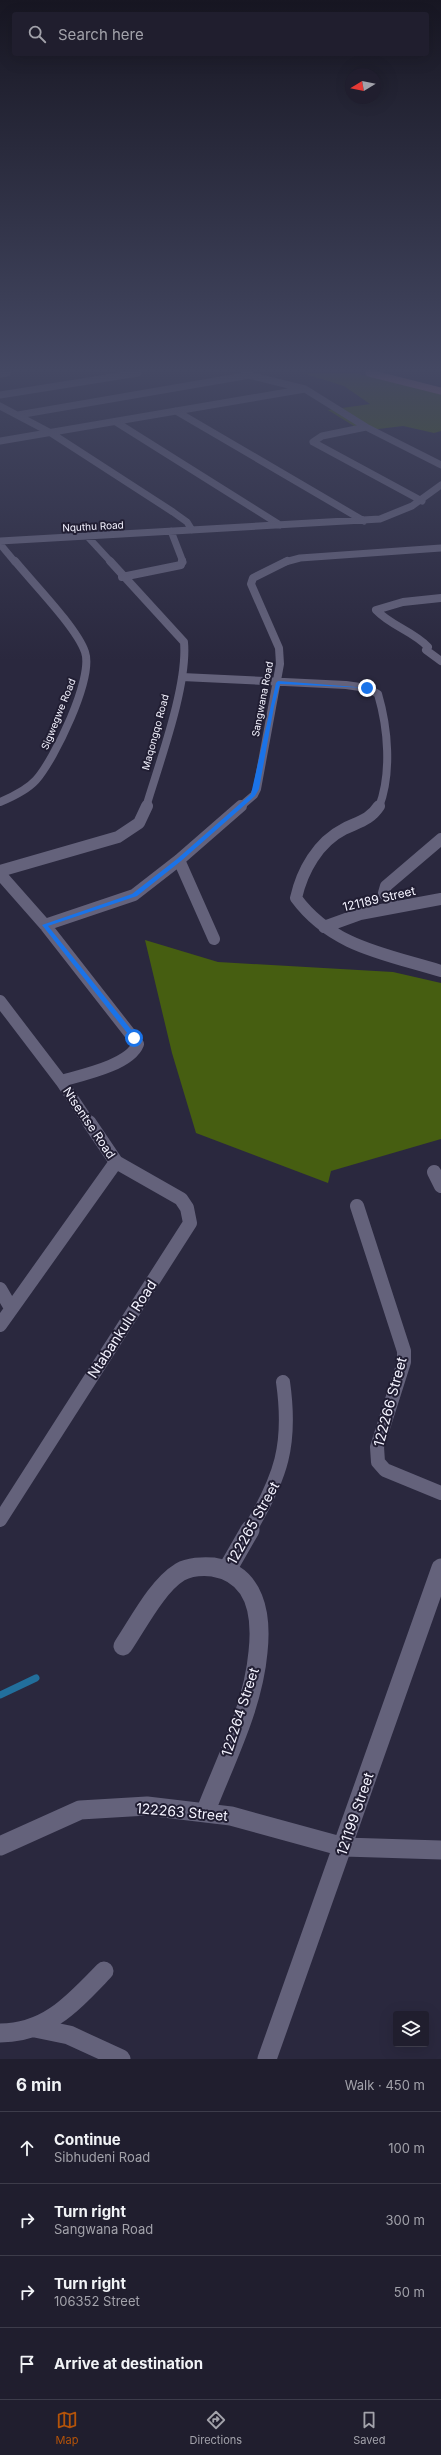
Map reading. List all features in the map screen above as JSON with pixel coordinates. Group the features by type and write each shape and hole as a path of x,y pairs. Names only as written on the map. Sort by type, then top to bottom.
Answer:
{"street":[{"path":"107,469 187,522 192,530"},
{"path":"191,469 280,525"},
{"path":"275,469 364,521"},
{"path":"363,469 422,501"},
{"name":"Nquthu Road","path":"0,542 364,521 396,515 422,501 441,485"},
{"path":"122,577 181,565 183,563 171,531"},
{"name":"Maqongqo Road","path":"0,871 108,841 123,836 138,826 143,818 182,677 187,647 184,642 122,577 87,536"},
{"name":"Sigwegwe Road","path":"0,542 76,634 84,648 87,661 77,699 53,756 45,769 36,781 0,802"},
{"name":"Sangwana Road","path":"45,925 134,895 179,860 255,792 271,707 278,683 280,658 279,648 252,584 253,578 290,560 300,558 441,548"},
{"path":"441,598 403,602 376,610 386,620 419,637 428,647 426,650 441,661"},
{"path":"182,677 367,688 378,694 385,720 384,791 380,803 373,815 340,831 318,852 298,888 296,898 299,904 324,927 349,941 441,971"},
{"path":"395,907 384,893 386,886 441,838"},
{"path":"179,860 214,939"},
{"path":"0,874 45,925 138,1044 136,1052 125,1059 61,1081"},
{"name":"121189 Street","path":"324,927 360,914 441,899"},
{"name":"Ntsentse Road","path":"0,1001 61,1081 116,1162 0,1324"},
{"name":"Ntabankulu Road","path":"0,1520 190,1223 190,1212 186,1202 178,1196 116,1162"},
{"path":"434,1172 441,1186"},
{"name":"122266 Street","path":"357,1206 404,1351 404,1362 378,1448 378,1462 385,1470 441,1493"},
{"path":"0,1290 11,1308"},
{"name":"122265 Street","path":"228,1570 274,1489 284,1461 287,1427 283,1382"},
{"path":"123,1646 169,1583 180,1572 194,1567 228,1570"},
{"name":"121199 Street","path":"267,2059 344,1847 441,1568"},
{"name":"122264 Street","path":"205,1813 236,1733 256,1668 259,1633 257,1608 252,1594 245,1584 228,1570"},
{"name":"122263 Street","path":"0,1846 80,1810 147,1806 231,1816 344,1847 441,1850"},
{"path":"35,2028 63,2012 104,1971"},
{"path":"0,2033 10,2033 35,2028 60,2031 73,2035 121,2059"}],"green space":[{"path":"145,940 218,962 393,972 441,983 441,1139 331,1171 328,1183 196,1133 172,1053"}],"waterway":[{"path":"0,1695 36,1678"}],"route":[{"path":"134,1038 45,925 120,901 134,895 179,860 254,795 271,707 278,683 346,685 367,688"}]}
